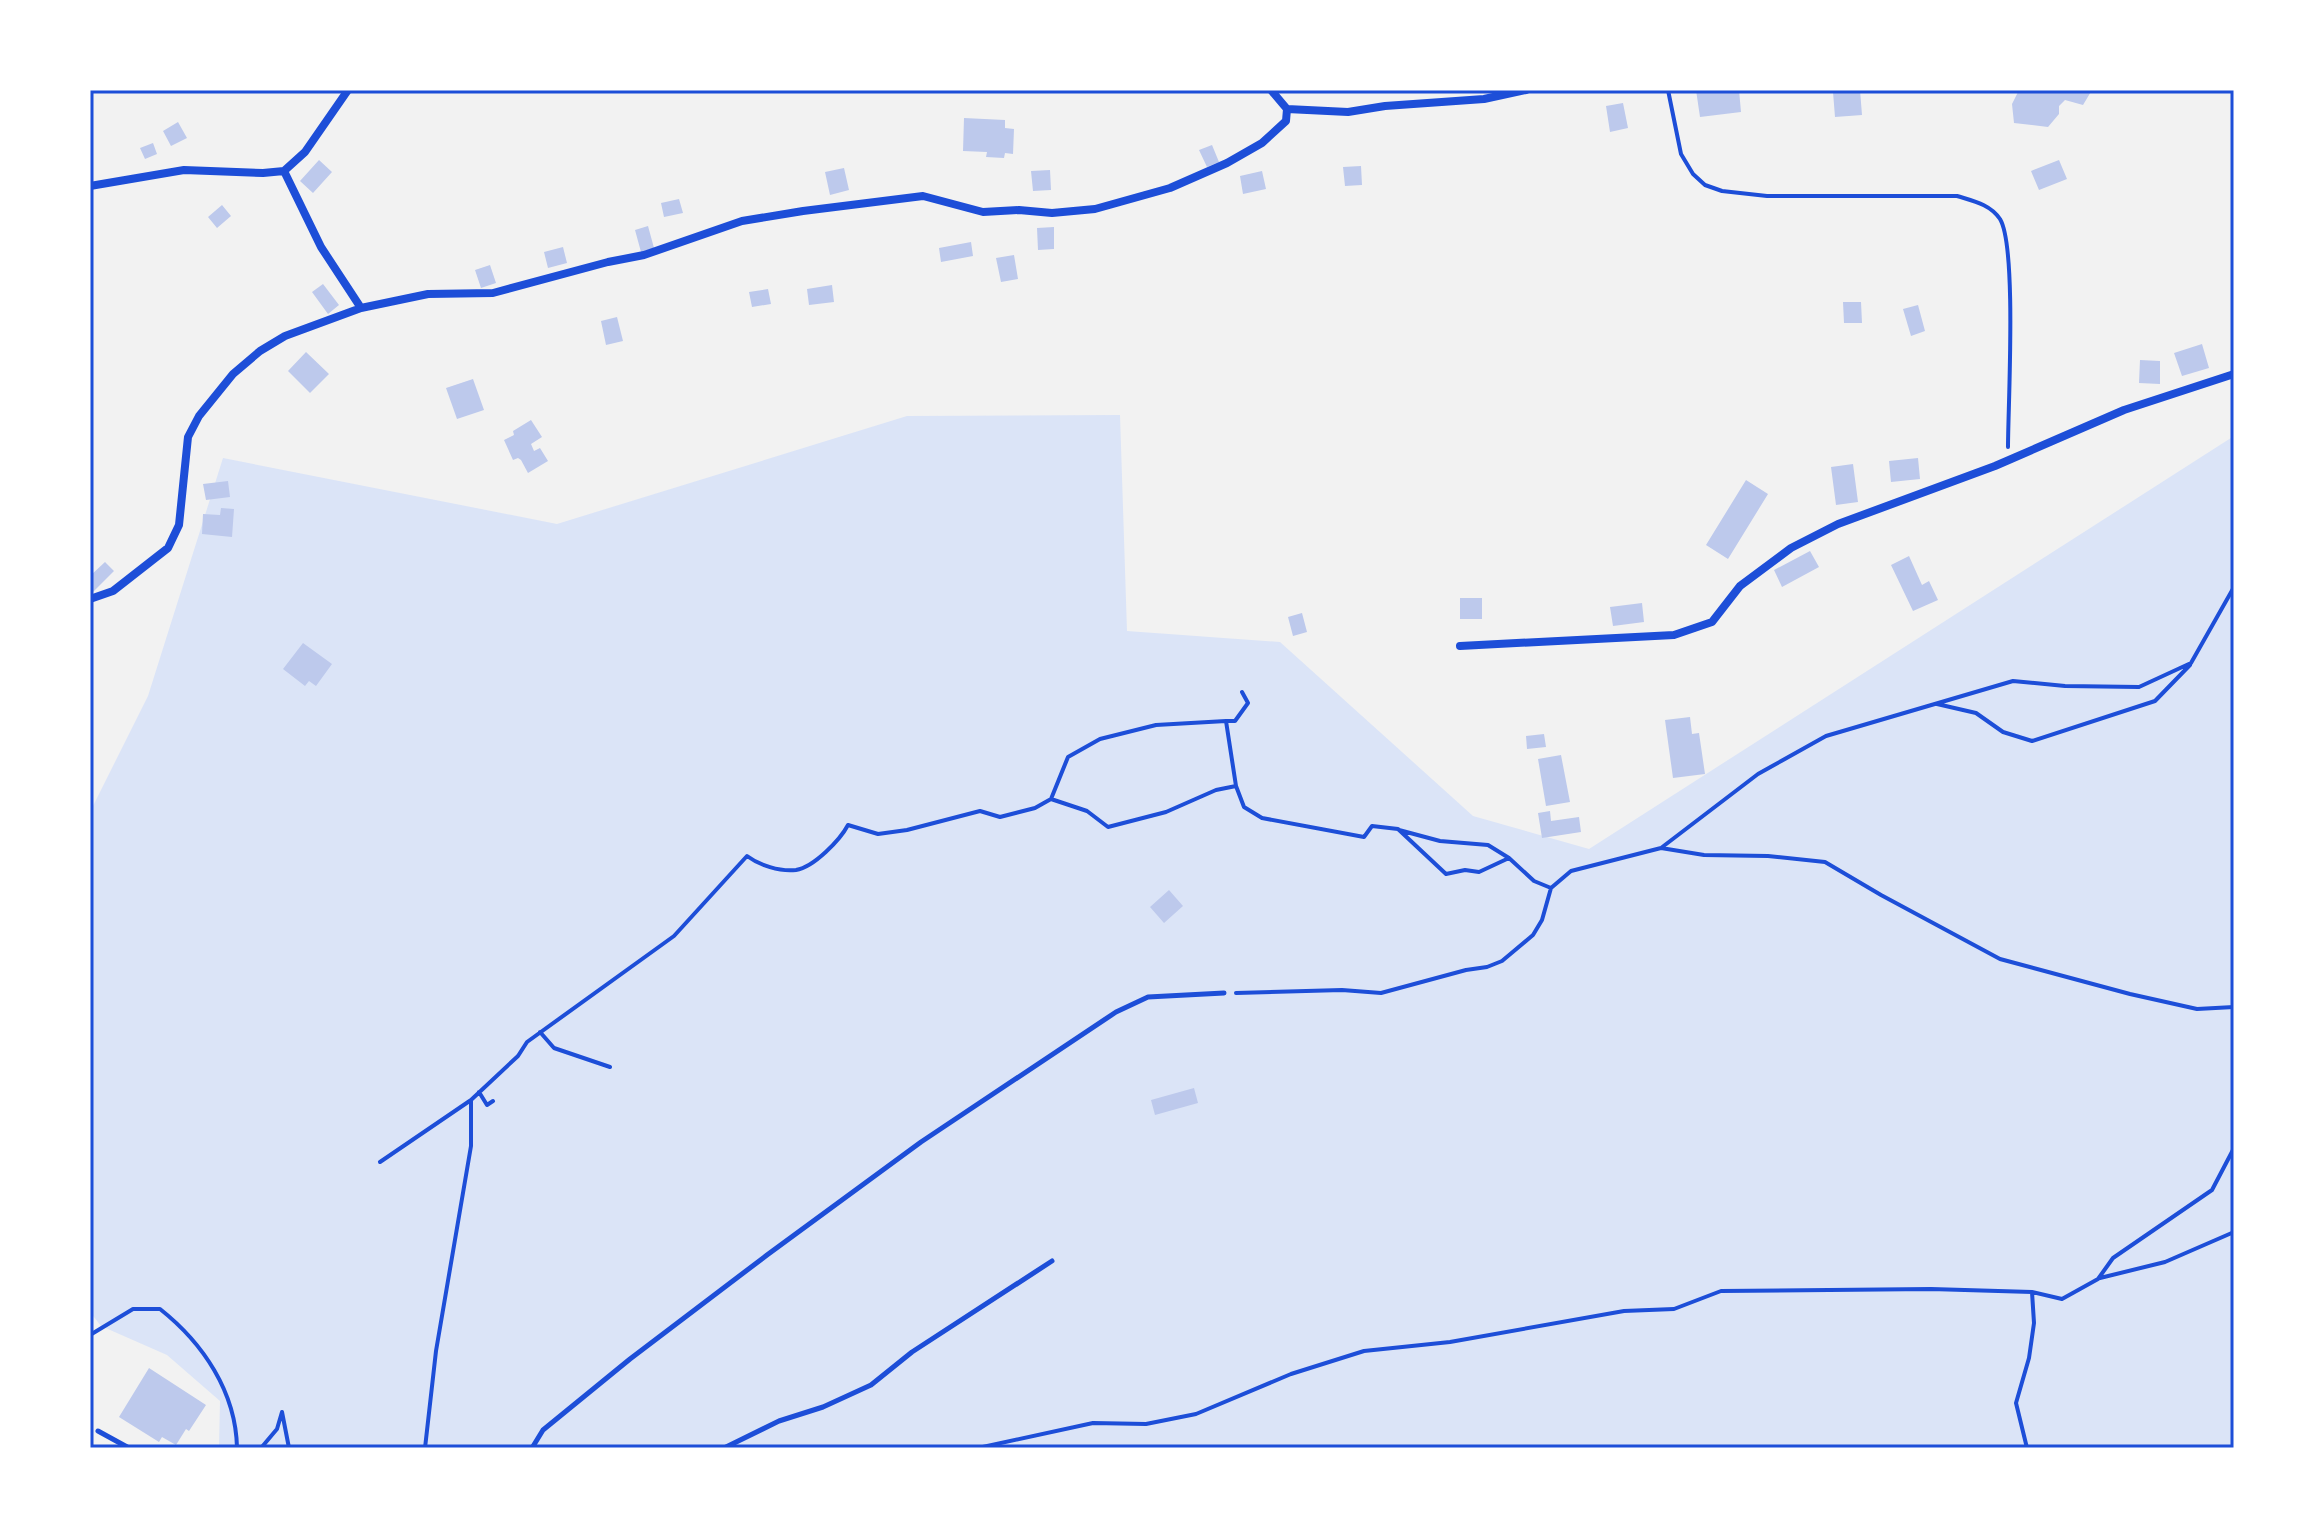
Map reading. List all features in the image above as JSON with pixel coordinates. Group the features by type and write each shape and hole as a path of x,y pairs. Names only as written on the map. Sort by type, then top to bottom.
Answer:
{"street":[{"path":"90,186 184,170 284,171 305,152 348,90"},
{"path":"90,599 113,591 168,548 179,525 188,437 199,416 233,374 260,351 285,336 361,308 428,294 493,293 644,255 742,221 855,203 923,196 983,212 1019,210 1052,213 1095,209 1170,188 1227,163 1262,143 1286,121 1287,109 1271,90"},
{"path":"1287,109 1348,112 1385,106 1484,99 1526,90"},
{"path":"284,171 321,247 361,308"},
{"path":"1460,646 1674,635 1712,622 1740,586 1791,548 1838,524 2008,461 2124,410 2234,374"}],"lane":[{"path":"532,1448 543,1430 767,1255 921,1142 1116,1012 1148,997 1224,993"},
{"path":"724,1448 779,1421 823,1407 871,1385 912,1352 1052,1261"},
{"path":"98,1431 129,1448"}],"path":[{"path":"1668,90 1681,154 1693,174 1713,188 1767,196 1957,196 1978,202 1993,211 2001,221 2009,263 2008,461"},
{"path":"1936,704 1976,713 2003,732 2032,741 2155,701 2191,663 2234,587"},
{"path":"1224,993 1342,990 1381,993 1487,967 1502,961 1533,935 1542,920 1551,888 1571,871 1661,848 1758,774 1826,736 2013,681 2065,686 2139,687 2191,663"},
{"path":"380,1162 471,1100 518,1056 527,1042 674,936 747,856 758,865 797,870 823,855 842,836 848,825 878,834 907,830 980,811 1000,817 1035,808 1051,799 1068,757 1100,739 1156,725 1235,721 1248,703 1242,692"},
{"path":"1226,721 1236,786 1244,807 1262,818 1364,837 1372,826 1398,829 1440,841 1488,845 1509,858 1534,881 1551,888"},
{"path":"1051,799 1087,811 1108,827 1166,812 1216,790 1236,786"},
{"path":"1398,829 1446,874 1465,870 1479,872 1509,858"},
{"path":"1661,848 1704,855 1768,856 1825,862 2000,959 2197,1009 2234,1007"},
{"path":"540,1032 554,1048 610,1067"},
{"path":"479,1092 487,1105 493,1101"},
{"path":"425,1448 436,1351 471,1146 471,1100"},
{"path":"2098,1279 2113,1258 2212,1190 2234,1148"},
{"path":"978,1448 1093,1423 1146,1424 1196,1414 1291,1374 1364,1351 1450,1342 1624,1311 1674,1309 1721,1291 1931,1289 2032,1292 2062,1299 2098,1279 2165,1262 2234,1232"},
{"path":"2027,1448 2016,1403 2029,1358 2034,1323 2032,1292"},
{"path":"90,1335 133,1309 160,1309 204,1352 218,1376 237,1428 237,1448"},
{"path":"261,1448 277,1429 282,1412 289,1448"}],"shaded area":[{"path":"1120,415 1127,631 1280,642 1473,816 1589,849 2234,436 2234,1448 219,1448 220,1401 167,1355 101,1326 90,1312 90,812 148,696 223,458 557,524 907,416"}],"building":[{"path":"1696,90 1739,90 1741,112 1700,117"},
{"path":"1860,90 1862,115 1835,117 1833,92"},
{"path":"2019,90 2092,90 2083,105 2065,100 2048,127 2014,123 2012,104"},
{"path":"1623,103 1628,128 1610,132 1606,106"},
{"path":"964,118 1005,120 1005,128 1014,129 1013,154 1005,153 1004,158 986,157 987,152 963,151"},
{"path":"178,122 187,138 171,146 163,131"},
{"path":"153,143 157,154 145,159 140,148"},
{"path":"1212,145 1219,162 1207,167 1199,150"},
{"path":"319,160 332,172 313,193 300,181"},
{"path":"2059,160 2067,179 2039,190 2031,171"},
{"path":"1361,166 1362,185 1345,186 1343,167"},
{"path":"844,168 849,190 830,195 825,172"},
{"path":"1050,170 1051,190 1033,191 1031,171"},
{"path":"1262,171 1266,189 1243,194 1240,176"},
{"path":"679,199 683,213 664,217 661,203"},
{"path":"222,205 231,216 217,228 208,217"},
{"path":"648,226 654,248 641,252 635,230"},
{"path":"1054,227 1054,249 1038,250 1037,228"},
{"path":"971,242 973,256 941,262 939,248"},
{"path":"563,247 567,263 548,268 544,252"},
{"path":"1014,255 1018,279 1001,282 996,258"},
{"path":"490,265 496,283 481,288 475,270"},
{"path":"323,284 339,305 328,314 312,292"},
{"path":"832,285 834,302 809,305 807,289"},
{"path":"768,289 771,304 752,307 749,292"},
{"path":"1843,302 1861,302 1862,323 1844,323"},
{"path":"1918,305 1925,331 1911,336 1903,309"},
{"path":"617,317 623,341 606,345 601,321"},
{"path":"2202,344 2209,368 2182,376 2174,353"},
{"path":"306,352 329,374 310,393 288,371"},
{"path":"2140,360 2160,361 2160,384 2139,383"},
{"path":"473,379 484,410 457,419 446,388"},
{"path":"531,420 542,437 531,444 534,451 540,448 548,461 528,473 521,460 513,460 504,440"},
{"path":"1918,458 1920,479 1891,482 1889,461"},
{"path":"1853,464 1858,502 1836,505 1831,467"},
{"path":"1746,480 1768,494 1728,559 1706,545"},
{"path":"228,481 230,497 206,500 203,484"},
{"path":"221,508 234,509 232,537 202,534 203,514 220,515"},
{"path":"1810,551 1819,567 1782,587 1774,570"},
{"path":"1909,556 1922,585 1929,581 1938,600 1913,611 1891,565"},
{"path":"105,562 114,571 93,592 90,576"},
{"path":"1460,598 1482,598 1482,619 1460,619"},
{"path":"1642,603 1644,622 1613,626 1610,607"},
{"path":"1302,613 1307,632 1293,636 1288,617"},
{"path":"303,643 332,664 316,686 309,681 305,686 283,669"},
{"path":"1690,717 1692,734 1699,733 1705,774 1673,778 1665,720"},
{"path":"1544,734 1546,747 1527,749 1526,736"},
{"path":"1561,755 1570,802 1546,806 1538,759"},
{"path":"1550,811 1551,821 1579,817 1581,832 1542,838 1538,813"},
{"path":"1169,890 1183,906 1164,923 1150,907"},
{"path":"1194,1088 1198,1103 1155,1115 1151,1100"},
{"path":"149,1368 206,1405 176,1445 162,1437 159,1442 119,1417"}]}
